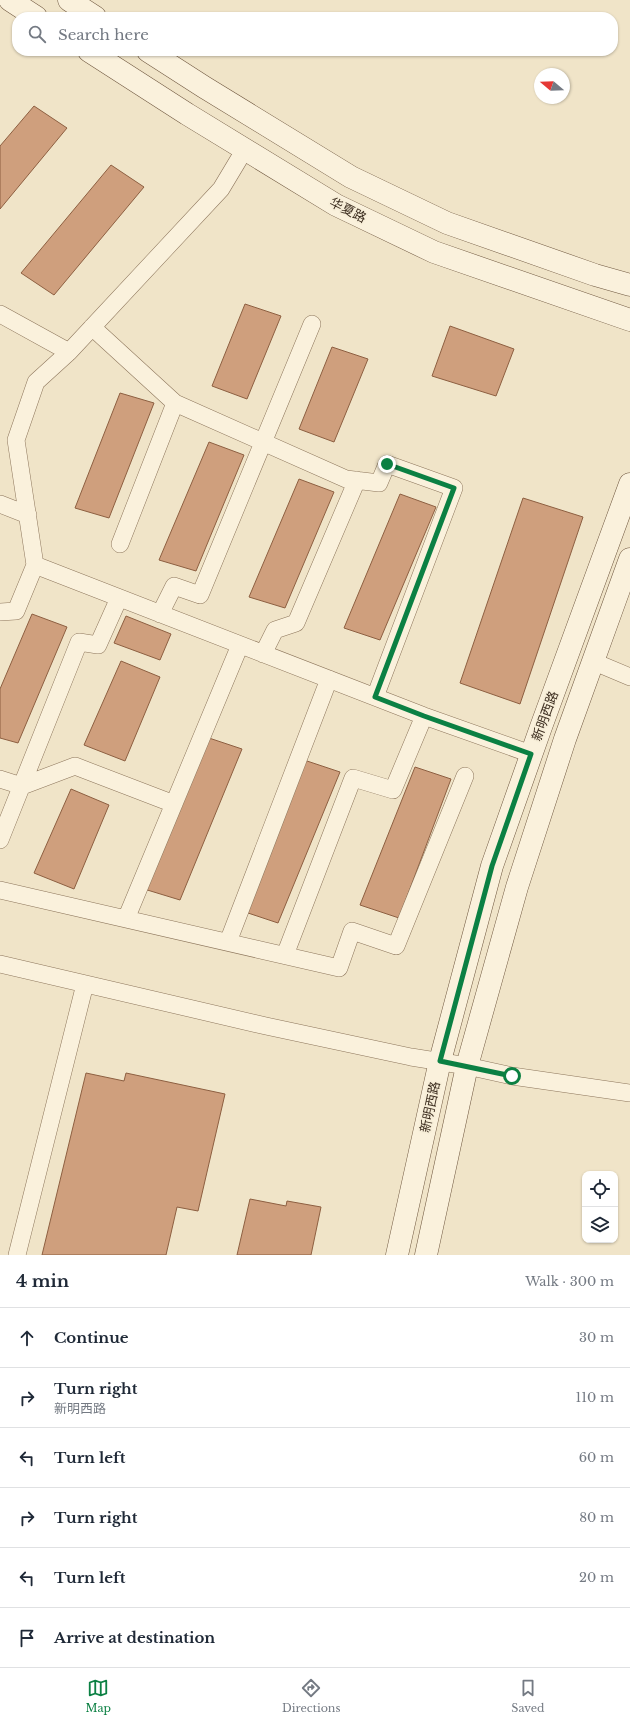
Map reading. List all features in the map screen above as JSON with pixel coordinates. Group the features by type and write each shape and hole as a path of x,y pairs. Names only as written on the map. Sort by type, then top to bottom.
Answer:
{"street":[{"path":"10,0 28,12"},
{"path":"69,0 87,12"},
{"name":"华夏路","path":"97,56 187,114 245,148 336,205 434,252 630,320"},
{"path":"156,56 351,177 447,223 595,275 630,285"},
{"path":"0,612 16,612 35,565 16,440 36,382 69,352 222,189 245,148"},
{"path":"0,314 69,352"},
{"path":"160,614 174,586 200,595 312,324"},
{"path":"92,327 175,403 346,479 379,483 387,464 454,488 375,697"},
{"path":"120,544 175,403"},
{"path":"263,654 275,630 296,624 357,480"},
{"name":"新明西路","path":"397,1255 440,1061 492,866 531,754 630,484"},
{"path":"0,504 28,515"},
{"name":"新明西路","path":"426,1255 467,1066 517,887 592,661 630,559"},
{"path":"35,565 424,716 531,754"},
{"path":"0,840 79,642 98,645 119,598"},
{"path":"126,919 240,645"},
{"path":"592,661 630,677"},
{"path":"228,942 329,679"},
{"path":"285,955 353,778 393,790 424,716"},
{"path":"0,779 22,786 75,766 174,804"},
{"path":"0,890 339,968 352,931 396,946 465,776"},
{"path":"0,964 396,1054 467,1066 512,1076 630,1093"},
{"path":"17,1255 85,984"}],"building":[{"path":"34,106 67,128 0,209 0,146"},
{"path":"111,165 144,187 54,295 21,273"},
{"path":"245,304 281,316 247,399 212,386"},
{"path":"450,326 514,349 496,396 432,376"},
{"path":"332,347 368,359 334,442 299,429"},
{"path":"120,393 154,403 109,518 75,508"},
{"path":"209,442 244,455 196,571 159,560"},
{"path":"299,479 334,492 285,608 249,597"},
{"path":"400,494 436,507 380,640 344,628"},
{"path":"523,498 583,517 520,704 460,683"},
{"path":"32,614 67,627 18,743 0,738 0,689"},
{"path":"126,616 171,634 160,660 114,643"},
{"path":"121,661 160,677 125,761 84,745"},
{"path":"206,737 242,749 180,900 144,889"},
{"path":"304,760 340,772 278,923 242,911"},
{"path":"415,767 451,779 399,918 360,905"},
{"path":"71,789 109,805 74,889 34,873"},
{"path":"86,1073 124,1081 126,1073 225,1094 198,1211 177,1207 166,1255 42,1255"},
{"path":"250,1199 286,1206 287,1201 321,1207 311,1255 237,1255"}],"route":[{"path":"387,464 454,488 375,697 531,754 492,866 440,1061 512,1076"}]}
